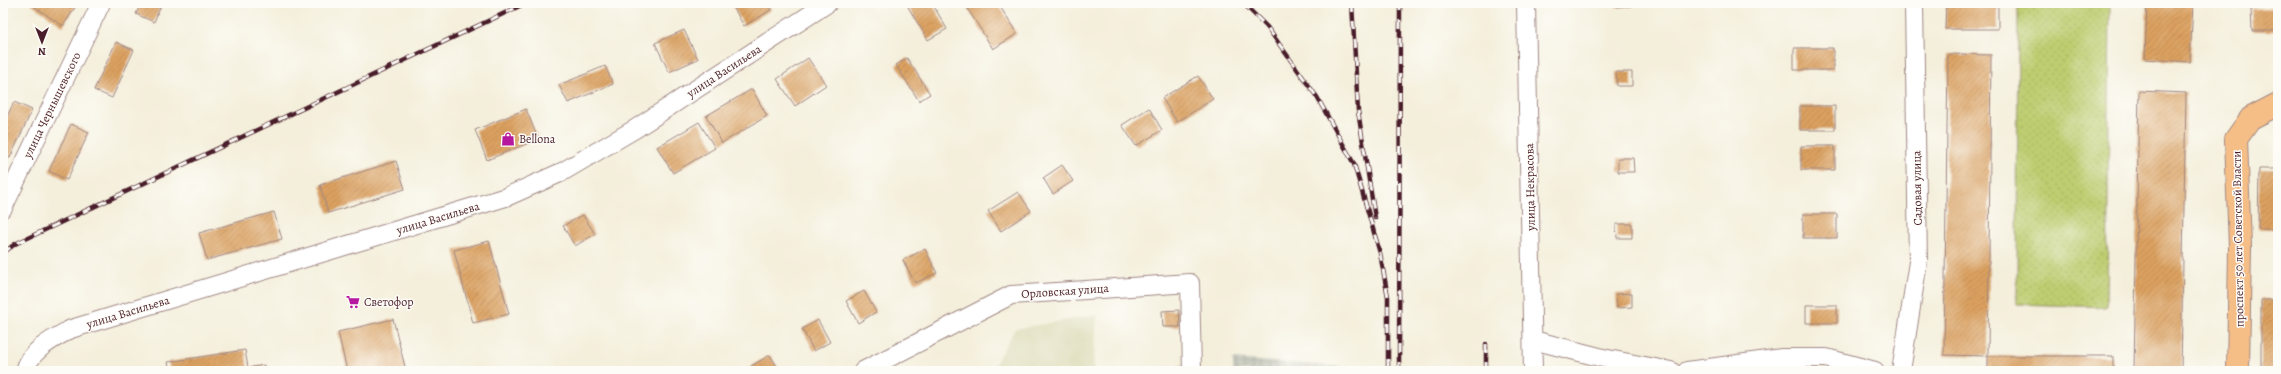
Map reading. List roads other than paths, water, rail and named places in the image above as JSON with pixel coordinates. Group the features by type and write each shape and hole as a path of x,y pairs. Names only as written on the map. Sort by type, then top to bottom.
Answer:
{"main road":[{"name":"проспект 50 лет Советской Власти","path":"2238,371 2240,247 2236,139 2250,118 2278,104"}],"street":[{"name":"улица Васильева","path":"25,371 27,364 44,345 71,329 506,197 562,172 635,129 828,3"},
{"name":"улица Некрасова","path":"1526,3 1533,371"},
{"name":"Садовая улица","path":"1901,371 1918,262 1914,3"},
{"name":"улица Чернышевского","path":"3,208 98,4"},
{"name":"Орловская улица","path":"863,371 1011,295 1190,283 1192,371"},
{"path":"1533,340 1603,358 1671,371"},
{"path":"1687,371 1782,358 1826,358 1875,371"}],"railway":[{"path":"3,253 15,244 526,3"},
{"path":"1243,3 1267,27 1317,97 1354,164 1380,253 1388,297 1388,371"},
{"path":"1352,3 1358,111 1375,218"},
{"path":"1399,371 1400,3"},
{"path":"1486,344 1486,371"}],"place":[{"name":"Bellona","path":"508,139"},
{"name":"Светофор","path":"353,302"}]}
